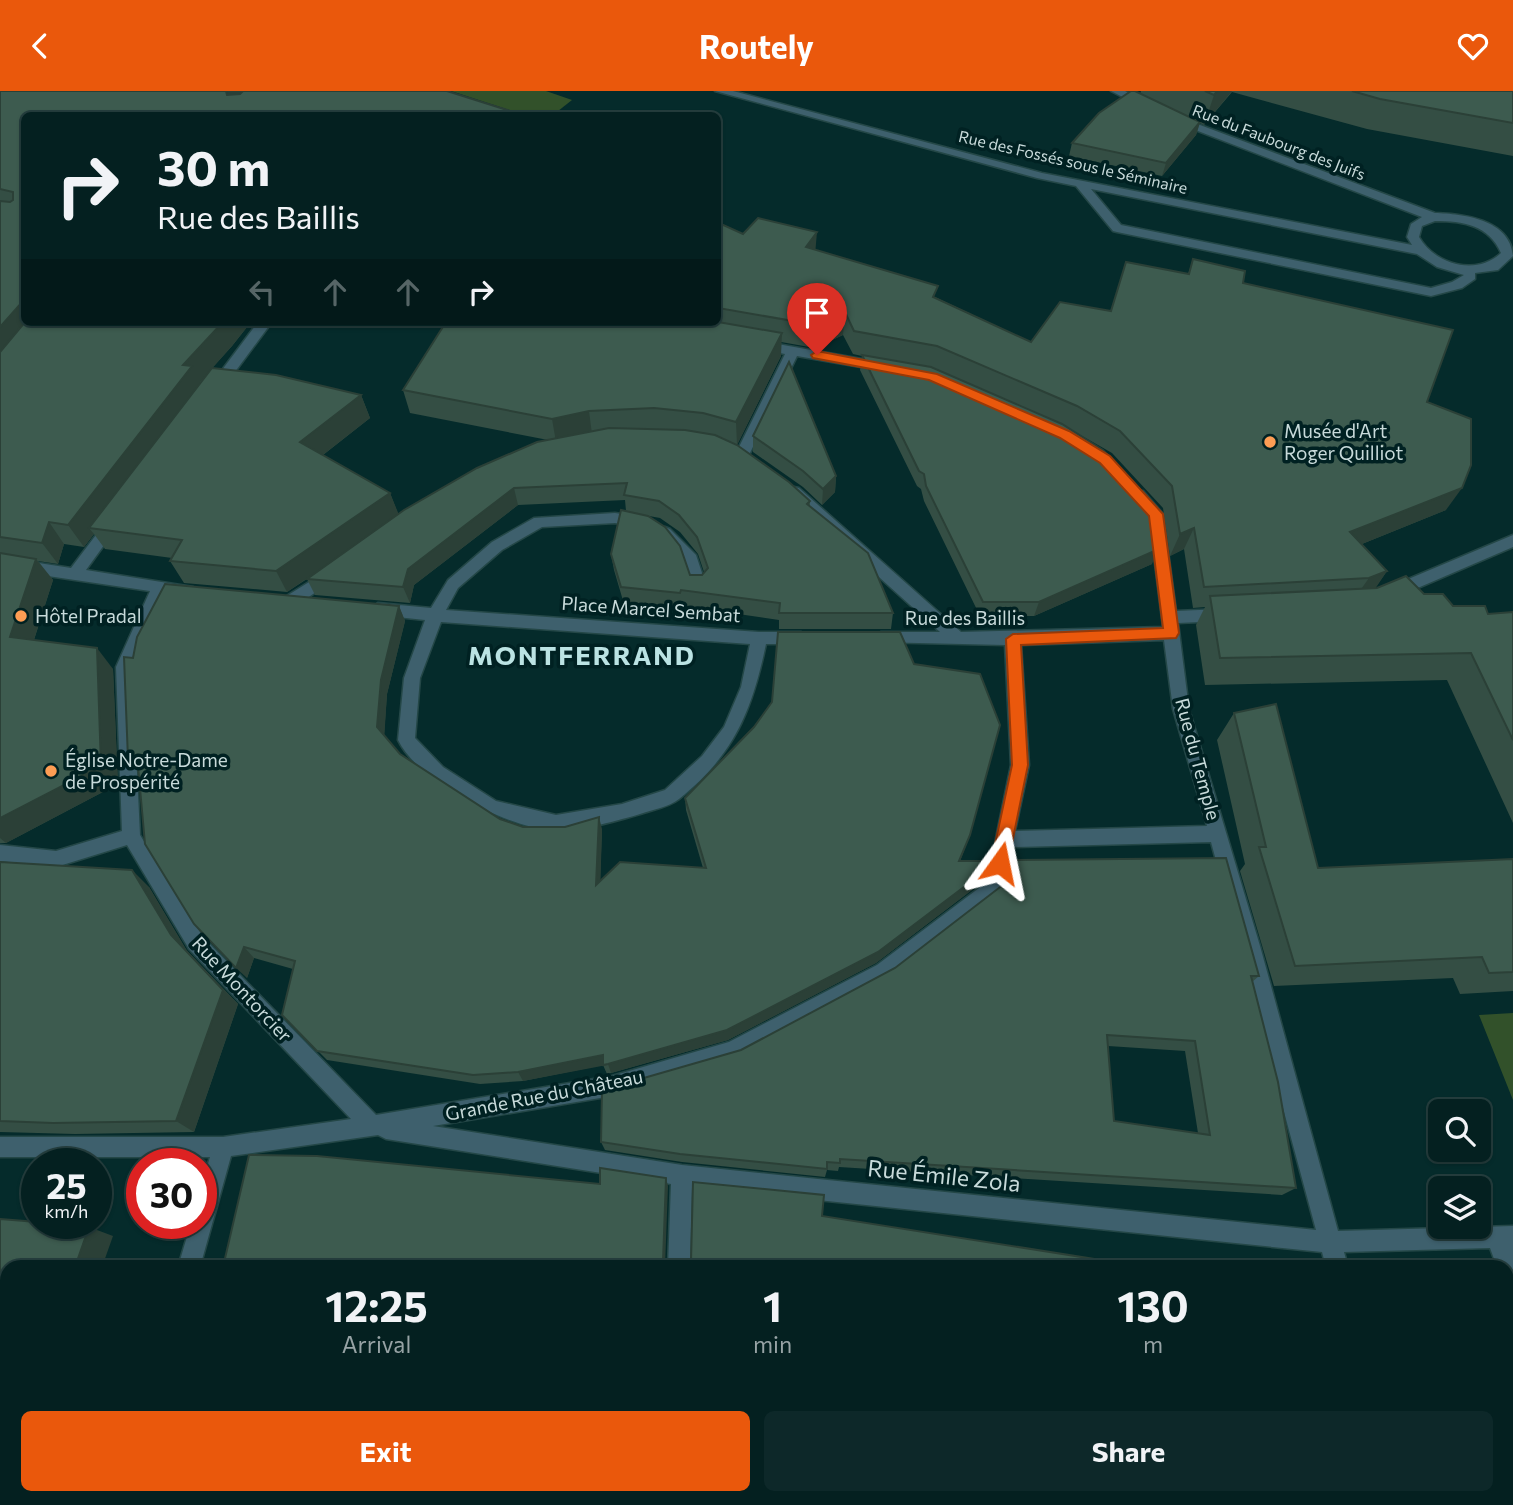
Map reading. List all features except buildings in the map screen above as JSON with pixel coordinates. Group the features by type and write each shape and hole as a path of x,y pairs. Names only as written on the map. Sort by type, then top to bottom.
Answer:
{"street":[{"name":"Rue des Fossés sous le Séminaire","path":"720,91 1081,185 1421,251 1441,264 1467,271"},
{"path":"1116,91 1153,108"},
{"name":"Rue du Faubourg des Juifs","path":"1165,114 1202,131 1433,217 1459,217 1485,225 1503,239 1510,256"},
{"path":"1081,185 1117,228 1431,292 1457,285 1471,275 1467,271"},
{"path":"1421,251 1413,237 1417,224 1433,217"},
{"path":"1467,271 1494,267 1510,256"},
{"path":"207,399 262,326"},
{"path":"740,341 900,370"},
{"path":"741,456 793,351"},
{"path":"782,483 844,535 958,639"},
{"name":"Rue du Temple","path":"1130,487 1156,514 1181,709 1251,946 1336,1260"},
{"path":"75,575 124,509"},
{"name":"Place Marcel Sembat","path":"355,607 435,615 759,638 749,687 731,731 708,761 671,796 622,812 556,823 492,807 437,772 406,740 412,678 435,615 453,584 497,546 538,522 615,518 654,525 673,538 691,559 698,585"},
{"path":"1381,597 1513,541"},
{"path":"0,563 159,589 198,592"},
{"path":"317,603 284,600 342,566"},
{"name":"Rue Montorcier","path":"159,589 124,667 131,836 196,943 372,1126"},
{"name":"Rue des Baillis","path":"865,638 1013,639 1170,625 1236,614"},
{"path":"759,638 812,638"},
{"name":"Grande Rue du Château","path":"0,1147 223,1147 372,1126 612,1086 733,1051 884,971 995,886 1020,765 1013,639"},
{"path":"1004,839 1218,834"},
{"path":"0,853 56,859 131,836"},
{"name":"Rue Émile Zola","path":"372,1126 682,1175 1330,1243 1505,1238"},
{"path":"191,1260 223,1147"},
{"path":"679,1260 682,1175"},
{"path":"1505,1238 1509,1260"}],"green space":[{"path":"451,91 546,91 572,100 557,112 516,112"},
{"path":"1513,1013 1513,1100 1479,1015"}],"place":[{"name":"Musée d'Art Roger Quilliot","path":"1270,442"},
{"name":"Hôtel Pradal","path":"21,616"},
{"name":"Église Notre-Dame de Prospérité","path":"51,771"}],"district":[{"name":"MONTFERRAND","path":"582,656"}],"route":[{"path":"817,355 932,376 1064,435 1105,459 1156,514 1171,633 1013,639 1020,765 1000,863"}]}
